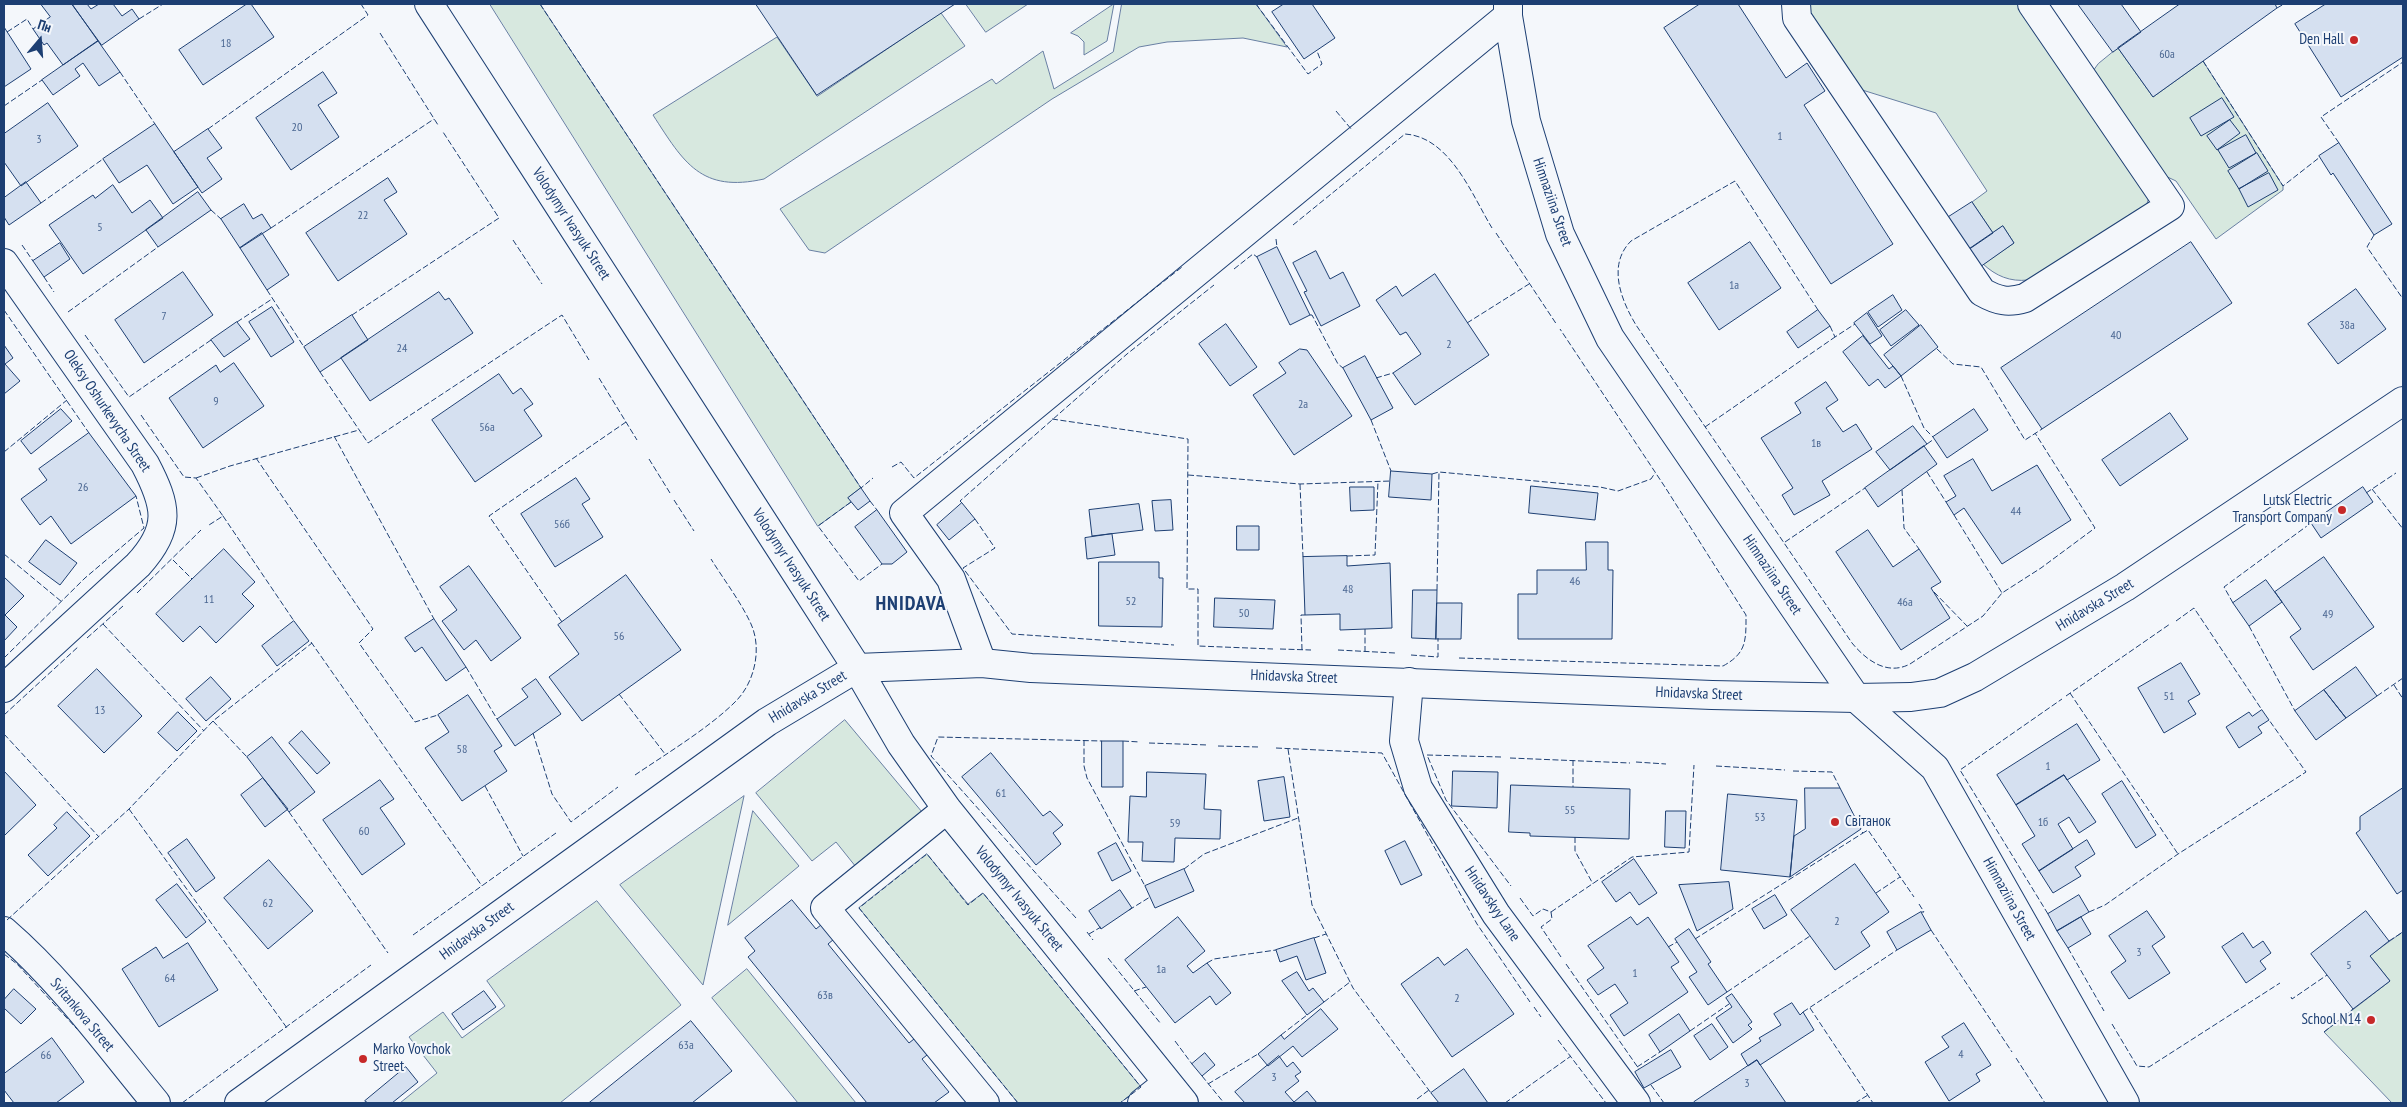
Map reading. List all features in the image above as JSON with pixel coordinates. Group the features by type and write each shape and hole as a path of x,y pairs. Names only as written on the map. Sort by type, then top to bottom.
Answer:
{"street":[{"name":"Volodymyr Ivasyuk Street","path":"429,4 857,668 901,744 947,809 1175,1094"},
{"path":"1796,4 1797,18 1982,292 1997,300 2012,302 2025,298 2170,206 2032,4"},
{"path":"982,663 950,579 904,514 1508,10"},
{"name":"Himnaziina Street","path":"1508,10 1526,121 1560,234 1610,338 1856,698 1935,768 2125,1103"},
{"name":"Oleksy Oshurkevycha Street","path":"4,263 145,464 156,486 163,509 161,531 154,547 138,565 4,688"},
{"name":"Hnidavska Street","path":"239,1103 767,722 857,668 982,663 1031,668 1712,694 1856,698 1911,697 1940,693 1975,677 2124,587 2403,401"},
{"name":"Hnidavskyy Lane","path":"1409,682 1404,741 1418,788 1496,914 1636,1103"},
{"path":"947,809 825,908 984,1103"},
{"name":"Svitankova Street","path":"4,931 28,952 61,988 156,1103"},
{"path":"1142,1103 1175,1094"}],"shaded area":[{"path":"490,4 540,4 861,488 849,497 851,502 818,526"},
{"path":"966,4 1028,4 986,32"},
{"path":"1114,4 1107,41 1084,55 1084,42 1078,36 1071,33"},
{"path":"1122,4 1256,4 1287,47 1243,38 1167,42 1139,47 1052,99 825,253 809,250 780,209 992,79 996,84 1043,51 1054,89 1113,52"},
{"path":"1808,4 2021,4 2149,197 2146,207 2028,280 2009,279 1993,272 1983,264 2014,243 2003,226 1993,233 1972,202 1987,191 1936,113 1859,89 1809,11"},
{"path":"941,13 965,46 764,179 724,182 709,178 685,160 653,115 777,37 817,96"},
{"path":"2118,48 2153,97 2203,61 2283,186 2283,190 2216,239 2176,181 2159,173 2093,71 2098,64"},
{"path":"845,720 922,812 856,867 836,842 812,861 756,793"},
{"path":"744,796 703,985 620,885"},
{"path":"753,811 799,866 728,925"},
{"path":"927,854 968,904 983,893 1141,1087 1120,1103 1018,1103 859,908"},
{"path":"597,901 681,1005 560,1103 400,1103 437,1073 409,1037 443,1012 462,1038 505,1006 487,981"},
{"path":"2403,932 2403,1103 2392,1103 2324,1032 2390,981 2370,956"},
{"path":"747,969 856,1103 798,1103 712,998"}],"building":[{"path":"41,4 72,4 98,41 63,65 47,43 44,45 33,29 50,17"},
{"path":"72,4 87,4 91,9 99,4 113,4 122,16 132,9 139,19 102,45"},
{"path":"247,4 251,4 274,37 203,85 179,50"},
{"path":"756,4 955,4 817,95"},
{"path":"1284,4 1312,4 1335,38 1304,59 1272,12"},
{"path":"1700,4 1738,4 1786,78 1807,63 1825,91 1804,105 1893,244 1831,284 1664,28"},
{"path":"2078,4 2121,4 2141,32 2113,52"},
{"path":"2180,4 2275,4 2277,8 2153,97 2118,48"},
{"name":"Den Hall","path":"2326,4 2403,4 2403,57 2341,97 2295,24"},
{"path":"4,27 31,69 4,87"},
{"path":"98,41 120,72 99,86 83,63 75,69 80,76 53,95 42,80"},
{"path":"323,72 337,93 318,105 339,137 291,170 256,118"},
{"path":"2222,98 2234,117 2201,136 2190,118"},
{"path":"48,103 78,146 21,186 4,162 4,134"},
{"path":"2230,120 2240,133 2217,150 2207,136"},
{"path":"155,124 198,187 173,204 147,165 119,183 103,159"},
{"path":"208,129 222,148 207,158 222,179 202,193 174,152"},
{"path":"2246,135 2256,153 2229,168 2218,150"},
{"path":"2339,143 2392,224 2374,235 2333,173 2331,175 2319,156"},
{"path":"2257,153 2268,171 2239,189 2228,171"},
{"path":"2269,173 2278,190 2248,207 2239,189"},
{"path":"388,178 397,192 384,200 407,234 338,281 306,233"},
{"path":"26,182 41,203 9,225 4,217 4,198"},
{"path":"113,185 132,213 150,200 163,218 83,274 49,225 93,195 95,198"},
{"path":"198,192 211,210 158,247 146,230"},
{"path":"1972,202 1993,233 1968,250 1947,218"},
{"path":"244,204 253,219 262,214 271,228 240,248 221,219"},
{"path":"2003,226 2014,243 1980,267 1968,250"},
{"path":"262,233 289,275 267,290 240,248"},
{"path":"1750,242 1781,288 1719,330 1688,283"},
{"path":"2191,242 2232,303 2042,429 2001,368"},
{"path":"60,243 70,259 44,277 33,261"},
{"path":"1277,247 1310,315 1290,325 1257,257"},
{"path":"1316,251 1330,279 1343,272 1360,306 1321,326 1304,292 1307,291 1293,263"},
{"path":"183,272 213,315 144,363 115,320"},
{"path":"1435,274 1489,355 1415,405 1393,373 1421,354 1406,332 1400,335 1376,300 1396,286 1402,296"},
{"path":"2356,289 2386,329 2338,364 2308,324"},
{"path":"439,292 445,300 449,298 473,333 370,401 341,358"},
{"path":"1893,295 1902,310 1878,327 1868,312"},
{"path":"272,307 294,342 271,357 249,322"},
{"path":"1818,310 1830,326 1798,348 1787,332"},
{"path":"1906,310 1919,325 1891,346 1880,330"},
{"path":"1867,313 1882,336 1870,344 1854,323"},
{"path":"352,315 368,340 320,372 304,347"},
{"path":"237,322 250,339 224,357 211,340"},
{"path":"1226,324 1257,367 1230,386 1199,344"},
{"path":"1921,325 1938,347 1901,376 1884,355"},
{"path":"1863,336 1889,369 1893,366 1901,376 1885,388 1878,379 1869,386 1843,352"},
{"path":"4,345 13,358 5,364 20,381 4,394"},
{"path":"1300,349 1307,350 1352,416 1294,455 1253,395 1286,373 1279,363"},
{"path":"1365,356 1393,408 1371,420 1343,368"},
{"path":"234,363 264,406 203,448 169,398 216,365 220,372"},
{"path":"499,374 513,394 521,388 533,404 524,410 542,436 475,482 432,420"},
{"path":"1826,382 1838,400 1826,408 1843,432 1856,424 1872,449 1822,481 1830,495 1794,515 1782,495 1793,488 1761,438 1801,413 1795,403"},
{"path":"61,409 72,421 31,454 21,441"},
{"path":"1974,409 1988,430 1947,458 1933,437"},
{"path":"2170,413 2188,439 2120,486 2102,460"},
{"path":"1913,426 1927,444 1890,470 1876,452"},
{"path":"89,433 136,496 71,544 51,516 40,525 21,499 47,480 39,469"},
{"path":"1924,446 1937,464 1878,507 1865,488"},
{"path":"1973,459 1992,491 2037,465 2071,520 2002,564 1964,508 1954,515 1946,502 1956,496 1944,476"},
{"path":"1391,471 1432,474 1431,500 1389,497"},
{"path":"576,478 590,499 582,504 603,537 555,567 521,514"},
{"path":"1531,486 1598,493 1595,520 1529,513"},
{"path":"1350,487 1374,487 1374,510 1351,511"},
{"path":"2363,487 2373,502 2321,538 2311,523"},
{"path":"861,488 870,501 858,510 848,498"},
{"path":"1171,500 1173,530 1155,531 1152,501"},
{"path":"962,503 975,519 949,540 937,525"},
{"path":"1139,504 1143,530 1092,536 1089,510"},
{"path":"877,510 907,552 892,564 882,564 855,527"},
{"path":"1237,526 1259,526 1259,550 1237,550"},
{"path":"1868,530 1893,567 1919,549 1941,582 1931,588 1950,618 1901,650 1836,552"},
{"path":"1112,534 1115,555 1087,559 1085,538"},
{"path":"46,540 77,563 60,585 29,562"},
{"path":"1586,542 1608,542 1608,570 1613,570 1612,639 1518,639 1518,594 1537,594 1537,570 1586,570"},
{"path":"224,549 255,582 242,594 254,606 216,643 200,626 183,642 156,614"},
{"path":"1347,556 1347,566 1390,563 1392,628 1340,630 1340,614 1305,615 1303,557"},
{"path":"2324,557 2374,627 2313,670 2290,637 2301,629 2275,592"},
{"path":"1099,562 1159,562 1159,578 1163,578 1162,627 1099,626"},
{"path":"469,566 521,638 491,661 476,640 464,650 442,621 457,610 440,587"},
{"path":"626,575 681,650 582,721 549,677 579,654 558,625"},
{"path":"4,577 24,596 5,615 17,627 4,641"},
{"path":"2266,580 2282,602 2249,626 2233,603"},
{"path":"1413,590 1437,590 1436,639 1412,638"},
{"path":"1215,598 1275,600 1273,629 1214,627"},
{"path":"1437,603 1462,603 1461,639 1436,639"},
{"path":"434,619 466,667 446,681 422,647 415,652 405,638"},
{"path":"294,621 309,641 277,666 262,646"},
{"path":"2181,663 2200,694 2188,701 2196,714 2164,733 2138,688"},
{"path":"2356,667 2377,696 2346,718 2324,690"},
{"path":"97,669 142,716 104,753 58,706"},
{"path":"211,677 231,699 206,721 186,699"},
{"path":"536,679 561,714 515,746 497,719 528,697 522,689"},
{"path":"2324,690 2346,718 2316,740 2295,711"},
{"path":"468,695 502,746 494,751 507,771 462,801 425,748 449,732 438,715"},
{"path":"2262,710 2269,720 2258,727 2262,733 2239,748 2226,727 2249,712 2252,716"},
{"path":"178,712 197,731 177,751 158,733"},
{"path":"2077,724 2100,760 2067,780 2064,775 2016,805 1997,775"},
{"path":"302,731 330,763 317,774 289,743"},
{"path":"272,737 315,792 289,812 247,757"},
{"path":"1102,741 1123,741 1123,787 1102,787"},
{"path":"991,753 1043,816 1050,811 1063,825 1053,833 1061,844 1036,865 962,777"},
{"path":"4,771 36,805 4,836"},
{"path":"1453,771 1498,772 1497,808 1452,806"},
{"path":"1147,772 1206,774 1204,809 1221,810 1220,839 1175,838 1174,862 1142,861 1143,842 1128,842 1130,796 1146,797"},
{"path":"2064,775 2096,822 2079,833 2069,817 2058,824 2073,849 2039,871 2022,844 2035,836 2016,805"},
{"path":"1284,777 1290,817 1264,821 1258,781"},
{"path":"263,778 288,809 265,827 241,795"},
{"path":"380,780 394,799 380,808 405,844 362,875 323,820"},
{"path":"2122,781 2156,835 2136,848 2102,794"},
{"path":"1511,785 1630,789 1629,839 1530,836 1530,833 1509,832"},
{"path":"1805,788 1840,788 1861,829 1790,877 1794,836 1805,829"},
{"path":"2403,788 2403,890 2397,894 2356,833 2360,830 2360,817"},
{"path":"1728,794 1797,800 1790,877 1721,870"},
{"path":"1666,811 1686,811 1685,848 1665,847"},
{"path":"67,812 90,836 48,876 28,855 57,828 54,825"},
{"path":"187,839 215,878 196,892 168,853"},
{"path":"2087,840 2095,854 2075,867 2081,876 2053,893 2039,871"},
{"path":"1405,841 1422,875 1401,885 1385,851"},
{"path":"1116,843 1131,871 1112,881 1098,853"},
{"path":"1634,859 1657,893 1639,905 1630,892 1616,902 1602,882"},
{"path":"269,860 313,911 268,949 224,898"},
{"path":"1855,864 1889,912 1861,932 1870,946 1835,970 1791,910"},
{"path":"1184,869 1194,891 1155,908 1145,886"},
{"path":"1729,882 1733,909 1697,931 1679,885"},
{"path":"177,884 206,922 186,938 156,900"},
{"path":"1120,890 1132,908 1101,929 1089,911"},
{"path":"1775,895 1787,915 1764,929 1752,909"},
{"path":"2079,895 2089,912 2057,931 2048,914"},
{"path":"792,900 816,929 827,920 839,935 828,944 909,1043 919,1035 932,1051 922,1059 949,1092 934,1103 867,1103 748,957 755,951 745,938"},
{"path":"2147,911 2165,937 2152,946 2170,973 2129,999 2111,972 2126,961 2109,936"},
{"path":"2366,911 2389,941 2370,956 2390,981 2353,1009 2311,954"},
{"path":"1921,912 1931,930 1897,950 1887,932"},
{"path":"1178,917 1205,951 1187,966 1193,973 1207,963 1231,993 1216,1005 1210,996 1175,1023 1125,960"},
{"path":"1631,917 1637,925 1648,917 1679,962 1671,967 1688,992 1624,1036 1610,1015 1628,1003 1615,984 1598,995 1587,980 1604,968 1588,946"},
{"path":"2081,917 2091,934 2068,948 2057,931"},
{"path":"1689,929 1711,962 1708,964 1727,992 1708,1005 1689,977 1697,972 1675,939"},
{"path":"2243,933 2253,948 2263,941 2271,953 2260,961 2266,969 2246,983 2222,947"},
{"path":"1314,938 1326,973 1306,980 1297,956 1280,962 1276,950"},
{"path":"188,943 218,990 159,1027 122,969 156,947 163,958"},
{"path":"1467,949 1514,1014 1452,1057 1401,984 1438,957 1444,965"},
{"path":"1297,972 1309,991 1313,988 1324,1002 1307,1015 1282,981"},
{"path":"14,989 36,1009 21,1024 4,1008 4,1000"},
{"path":"484,991 496,1007 463,1030 452,1014"},
{"path":"1732,994 1752,1022 1748,1025 1752,1029 1733,1043 1716,1018 1732,1007 1726,998"},
{"path":"1792,1003 1800,1015 1803,1012 1814,1030 1760,1065 1757,1060 1748,1066 1741,1054 1761,1041 1759,1038 1781,1025 1774,1014"},
{"path":"1321,1009 1338,1029 1302,1057 1293,1046 1268,1066 1258,1054 1281,1035 1284,1039"},
{"path":"1679,1014 1690,1031 1660,1052 1649,1035"},
{"path":"691,1021 732,1071 692,1103 589,1103"},
{"path":"1964,1023 1991,1065 1976,1074 1980,1081 1949,1101 1925,1062 1949,1047 1942,1037"},
{"path":"1712,1024 1728,1047 1710,1060 1694,1036"},
{"path":"52,1038 84,1082 56,1103 14,1103 4,1090 4,1074"},
{"path":"1671,1050 1681,1067 1644,1088 1635,1072"},
{"path":"1205,1053 1215,1065 1202,1076 1192,1064"},
{"path":"1279,1056 1287,1067 1293,1062 1301,1072 1295,1076 1299,1081 1285,1092 1294,1102 1307,1091 1317,1103 1245,1103 1235,1092"},
{"path":"1757,1060 1786,1103 1694,1103 1694,1102"},
{"path":"406,1067 418,1082 392,1103 368,1103 365,1101"},
{"path":"1464,1069 1488,1103 1439,1103 1431,1093"}],"fence":[{"path":"139,19 163,4"},
{"path":"208,129 368,15 361,4"},
{"path":"540,4 861,488 873,478"},
{"path":"1256,4 1308,74 1322,64 1317,51"},
{"path":"2277,8 2284,4"},
{"path":"7,32 27,19 33,29"},
{"path":"380,33 438,125"},
{"path":"2203,61 2283,186 2320,157"},
{"path":"2339,143 2321,117 2403,62"},
{"path":"120,72 155,124"},
{"path":"4,106 42,80"},
{"path":"1336,111 1352,130"},
{"path":"271,228 434,119"},
{"path":"352,315 499,218 443,132"},
{"path":"1293,225 1405,134 1421,138 1435,145 1447,156 1468,185 1492,228"},
{"path":"41,203 103,159"},
{"path":"1818,310 1735,181 1631,241 1624,250 1620,261 1618,272 1621,294 1636,325 1852,643 1870,660 1885,667 1893,668 1910,664 1983,616 2002,593 2041,568 2095,528 2035,433"},
{"path":"211,210 221,219"},
{"path":"1496,233 1557,325"},
{"path":"2374,235 2367,247 2403,299"},
{"path":"1276,239 1277,247"},
{"path":"513,240 542,284"},
{"path":"22,245 33,261"},
{"path":"68,312 158,247"},
{"path":"1234,269 1253,254 1257,257"},
{"path":"892,467 901,462 914,478 1182,267"},
{"path":"44,277 54,292"},
{"path":"1467,323 1529,284"},
{"path":"962,503 960,501 1127,354 1214,285"},
{"path":"267,290 304,347"},
{"path":"237,322 272,299"},
{"path":"4,310 89,433"},
{"path":"320,372 368,443 562,315 589,360"},
{"path":"1310,315 1312,315 1338,364 1343,368"},
{"path":"1830,326 1835,337 1855,324"},
{"path":"1459,658 1723,666 1737,656 1745,639 1746,615 1665,487 1560,329"},
{"path":"85,335 129,397 211,340"},
{"path":"1705,427 1835,337"},
{"path":"1937,349 1953,364 1981,367 2025,440 2042,429"},
{"path":"1376,378 1393,373"},
{"path":"1901,376 1924,428 1933,437"},
{"path":"599,378 637,440"},
{"path":"4,452 67,400"},
{"path":"141,415 184,477 196,478 223,516 209,525"},
{"path":"1052,419 1188,439 1187,589 1198,589 1198,646 1273,649"},
{"path":"1371,420 1391,471"},
{"path":"562,622 489,516 626,422"},
{"path":"196,478 230,466 359,430"},
{"path":"334,436 434,619"},
{"path":"1927,444 1934,439"},
{"path":"256,458 373,629 359,643 415,722 438,715"},
{"path":"649,459 670,493"},
{"path":"1432,474 1439,472 1600,487 1618,491 1651,479 1655,473"},
{"path":"1437,590 1439,472"},
{"path":"1927,472 1946,502"},
{"path":"2366,493 2396,473"},
{"path":"1188,475 1300,484 1391,481"},
{"path":"1347,556 1375,555 1378,481"},
{"path":"1300,484 1303,557"},
{"path":"1785,542 1865,488"},
{"path":"2372,489 2403,529"},
{"path":"1902,490 1904,528 1919,549"},
{"path":"4,658 85,578 144,528 136,496"},
{"path":"674,500 694,531"},
{"path":"870,501 877,510"},
{"path":"851,502 818,526 859,581 882,564"},
{"path":"1954,515 2002,593"},
{"path":"223,516 294,621"},
{"path":"975,519 995,548 963,568 1012,634 1174,645"},
{"path":"2233,603 2224,587 2311,523"},
{"path":"137,593 201,530"},
{"path":"4,554 62,602"},
{"path":"635,775 727,710 743,692 752,674 755,664 756,643 751,624 711,559"},
{"path":"173,560 192,579"},
{"path":"1934,592 1967,626"},
{"path":"87,638 123,606"},
{"path":"2176,621 2194,608 2262,710"},
{"path":"1302,650 1301,615 1305,615"},
{"path":"103,624 204,731"},
{"path":"2066,696 2170,624"},
{"path":"2249,626 2295,711"},
{"path":"1365,629 1365,652"},
{"path":"1411,655 1438,657 1438,638"},
{"path":"311,642 482,886"},
{"path":"7,920 129,809 213,721 312,643"},
{"path":"4,715 79,646"},
{"path":"1280,649 1311,650"},
{"path":"1338,650 1395,653"},
{"path":"466,667 497,719"},
{"path":"2377,696 2403,678"},
{"path":"2394,685 2403,699"},
{"path":"2070,693 2178,854"},
{"path":"619,694 665,754"},
{"path":"2048,914 1960,770 2062,699"},
{"path":"2089,912 2105,905 2178,854 2306,772 2269,720"},
{"path":"213,721 247,757"},
{"path":"533,733 552,794 571,822 618,787"},
{"path":"4,734 99,837"},
{"path":"1076,918 931,756 938,737 1102,741"},
{"path":"1084,740 1084,766 1087,778 1145,886"},
{"path":"1123,741 1140,742"},
{"path":"1149,743 1208,745"},
{"path":"1218,746 1259,747"},
{"path":"1276,748 1382,753 1477,924 1530,1002"},
{"path":"1288,749 1312,905 1353,988 1431,1093"},
{"path":"1501,757 1427,755 1446,800 1511,886"},
{"path":"1510,758 1630,763"},
{"path":"1573,760 1573,787"},
{"path":"1636,762 1666,764"},
{"path":"1551,912 1632,857 1689,852 1694,765"},
{"path":"1716,766 1785,770"},
{"path":"1793,771 1832,772 1840,788"},
{"path":"485,786 523,856"},
{"path":"129,809 287,1028"},
{"path":"289,812 388,953"},
{"path":"1184,869 1204,854 1298,818"},
{"path":"1862,832 1868,830 1914,897"},
{"path":"413,935 556,833"},
{"path":"1695,939 1863,833"},
{"path":"1575,837 1575,851 1593,884"},
{"path":"1018,1103 859,908 927,854 968,905 983,893 1141,1087 1120,1103"},
{"path":"1876,893 1900,877"},
{"path":"1129,910 1150,897"},
{"path":"1520,898 1533,916 1543,909 1551,912"},
{"path":"1919,904 1924,912 1921,912"},
{"path":"1551,912 1552,919 1541,927 1561,957"},
{"path":"1089,934 1101,927"},
{"path":"1931,930 2012,1052"},
{"path":"1087,932 1093,940"},
{"path":"2389,941 2403,932"},
{"path":"1314,938 1326,934"},
{"path":"1727,992 1810,936"},
{"path":"1668,947 1677,942"},
{"path":"2068,948 2104,1011"},
{"path":"1207,963 1214,959 1276,950"},
{"path":"1803,1012 1897,950"},
{"path":"4,954 17,964 77,1029"},
{"path":"1108,958 1161,1024"},
{"path":"1566,964 1639,1069"},
{"path":"182,1103 371,965"},
{"path":"2291,997 2292,999 2327,975"},
{"path":"1324,1002 1350,982"},
{"path":"2112,1024 2137,1066 2149,1067 2280,983"},
{"path":"1134,991 1146,987"},
{"path":"1690,1031 1729,1004"},
{"path":"1534,1007 1541,1017"},
{"path":"1810,1008 1873,1103"},
{"path":"2324,1032 2353,1009"},
{"path":"1281,1035 1307,1015"},
{"path":"1558,1040 1606,1103"},
{"path":"1175,1041 1192,1064"},
{"path":"1637,1067 1660,1052"},
{"path":"1208,1084 1258,1054"},
{"path":"1505,1103 1571,1056"},
{"path":"2016,1058 2045,1103"},
{"path":"1202,1076 1224,1103"},
{"path":"1651,1085 1664,1103"},
{"path":"1417,1099 1429,1090"},
{"path":"1855,1103 1868,1095"}],"place":[{"name":"Den Hall","path":"2354,40"},
{"name":"Lutsk Electric Transport Company","path":"2342,510"},
{"name":"Світанок","path":"1835,822"},
{"name":"School N14","path":"2371,1020"},
{"name":"Marko Vovchok Street","path":"363,1059"}],"district":[{"name":"HNIDAVA","path":"911,604"}]}
